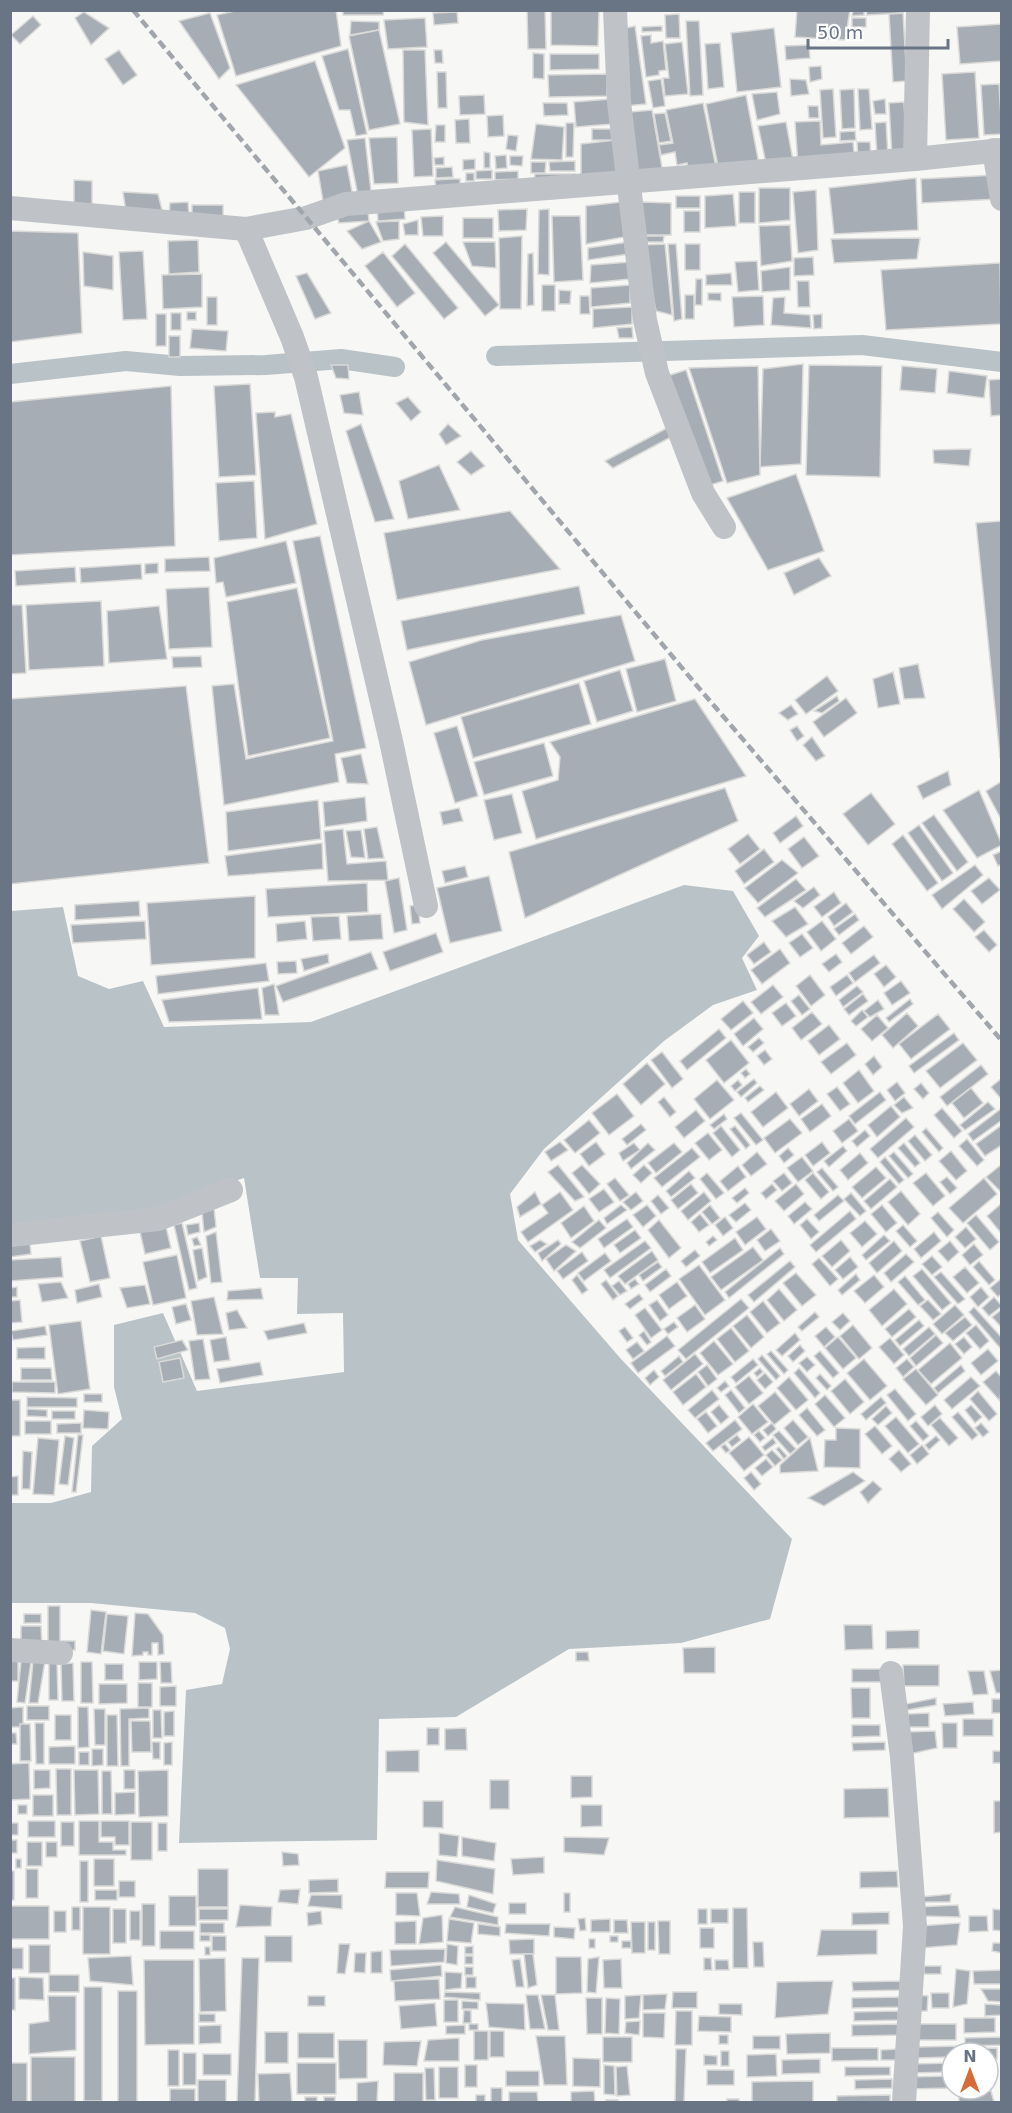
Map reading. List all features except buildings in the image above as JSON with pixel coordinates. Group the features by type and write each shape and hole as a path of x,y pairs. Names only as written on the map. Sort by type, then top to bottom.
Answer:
{"street":[{"path":"615,10 619,102 645,320 657,373 703,493 724,527"},
{"path":"915,159 918,10"},
{"path":"10,208 246,229 306,218 346,204 915,159 998,150 1002,199"},
{"path":"246,229 292,337 306,377 392,741 426,906"},
{"path":"10,1235 158,1219 231,1190"},
{"path":"10,1650 61,1653"},
{"path":"891,1673 902,1757 915,1926 904,2103"}],"shaded area":[{"path":"684,885 733,891 759,936 742,958 757,990 713,1005 664,1041 544,1149 510,1194 518,1240 621,1359 792,1539 770,1619 681,1643 569,1649 456,1717 379,1719 377,1840 179,1843 186,1690 222,1684 230,1649 225,1628 195,1613 91,1603 11,1603 11,1503 51,1503 91,1492 92,1446 122,1419 114,1387 114,1325 163,1313 197,1391 344,1372 343,1313 297,1314 298,1278 260,1278 244,1178 133,1216 11,1225 11,911 63,907 78,976 109,989 143,981 164,1027 311,1022"}],"waterway":[{"path":"496,356 862,345 1002,362"},
{"path":"10,374 126,361 180,366 266,365 341,359 395,367"}],"railway":[{"path":"133,10 698,687 1002,1041"}]}
